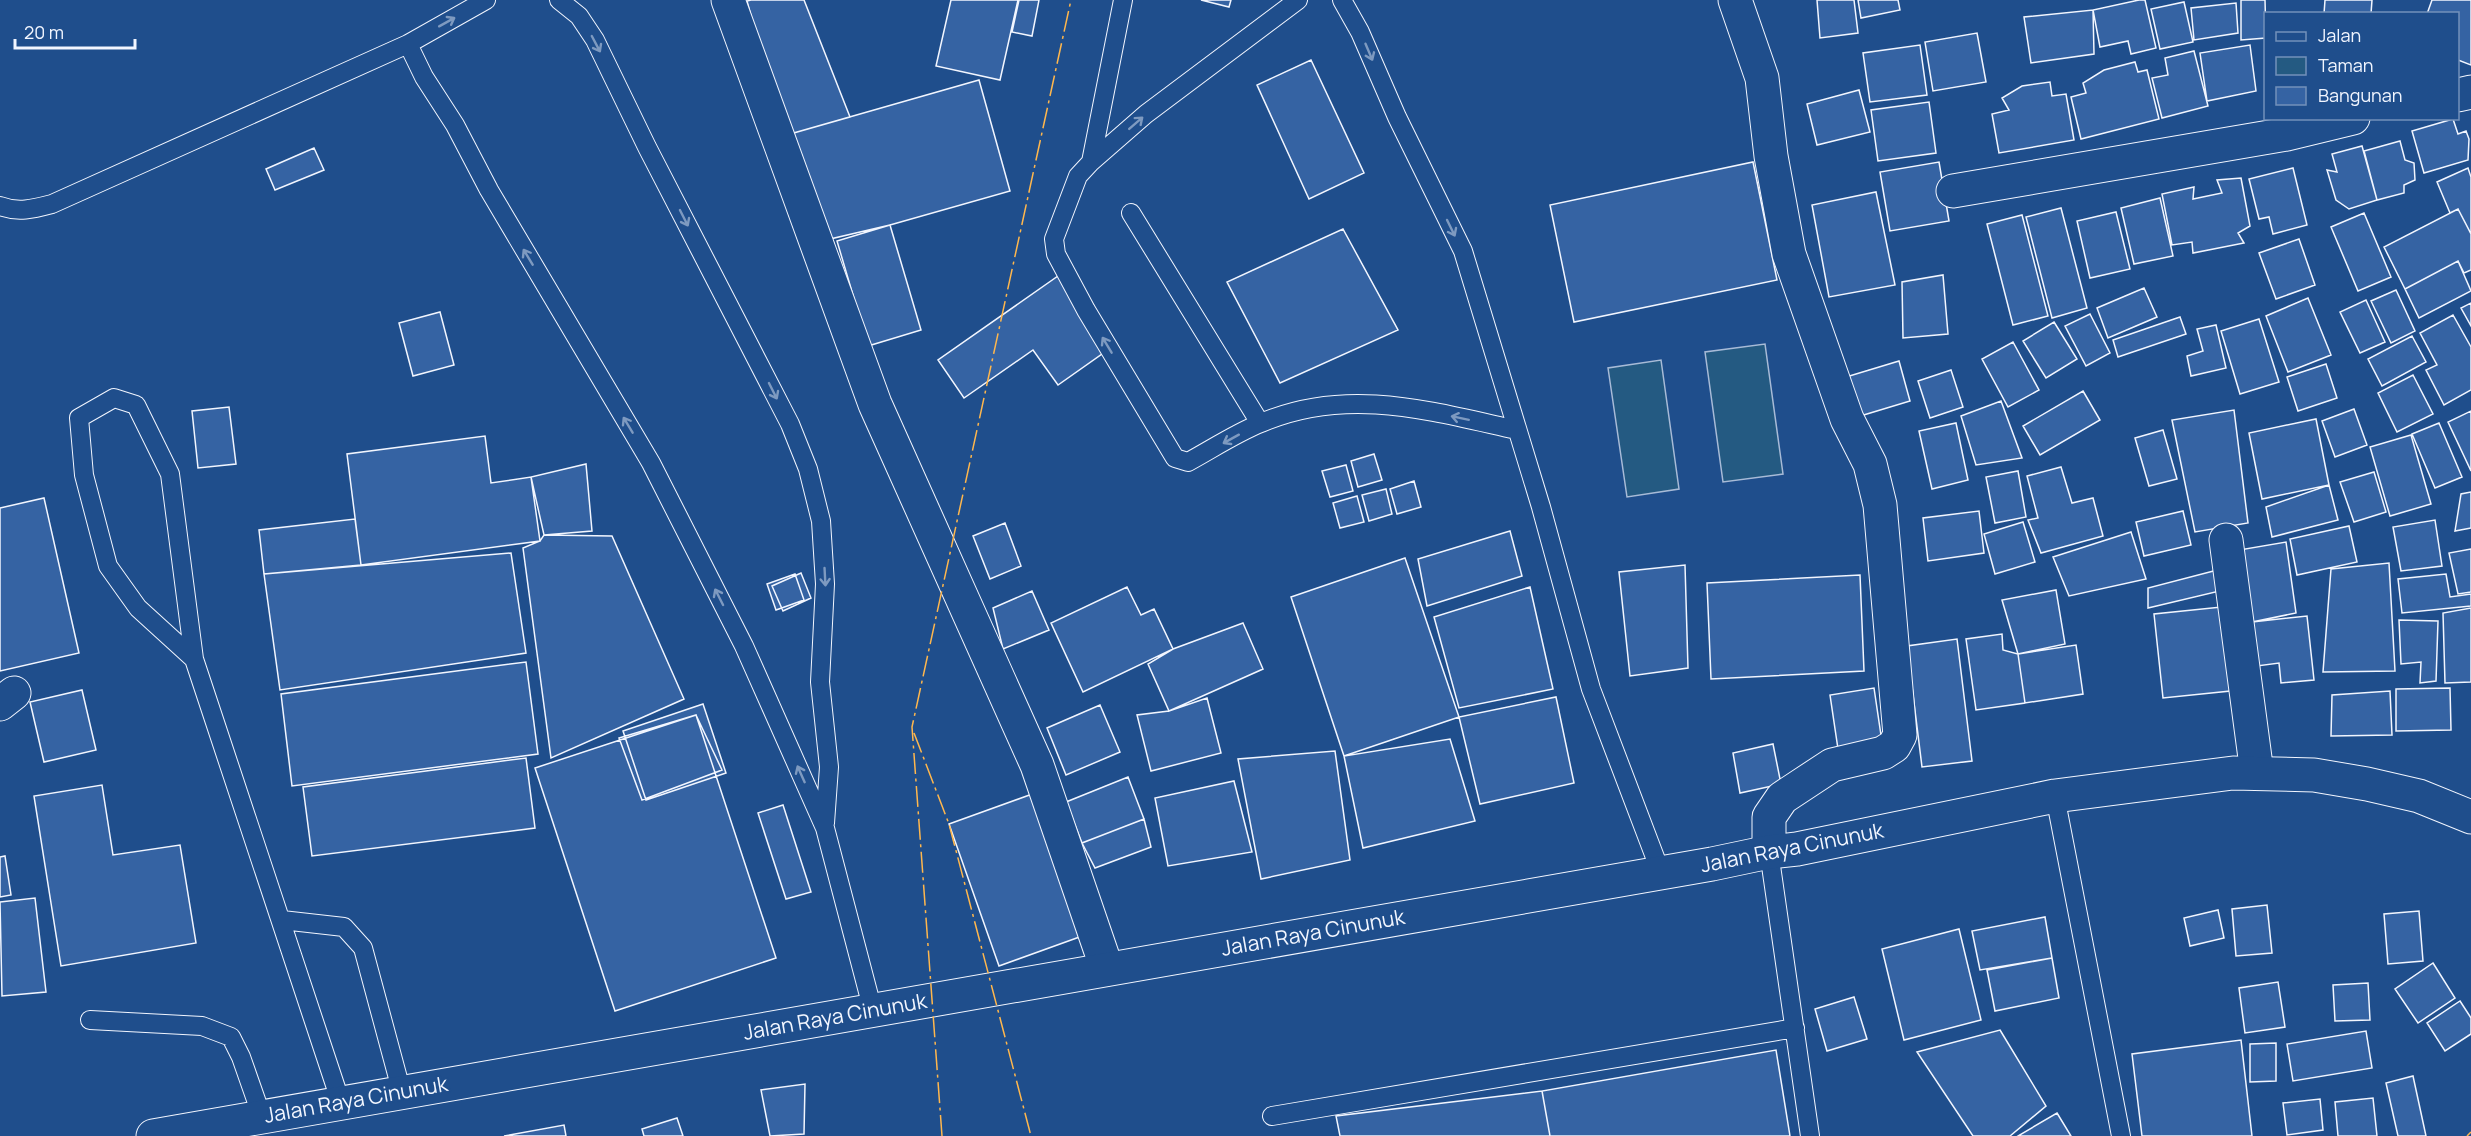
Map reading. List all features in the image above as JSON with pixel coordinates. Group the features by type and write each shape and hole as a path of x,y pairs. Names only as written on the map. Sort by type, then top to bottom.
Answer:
{"main road":[{"path":"728,0 875,404 1037,765 1107,969"},
{"path":"1735,0 1762,78 1771,156 1789,254 1847,419 1870,464 1880,505 1900,735 1894,746 1883,753 1832,765 1782,798 1769,817 1783,850"},
{"path":"1953,191 2287,134 2345,120"},
{"path":"2226,540 2257,773"},
{"name":"Jalan Raya Cinunuk","path":"153,1136 1661,873 1857,837 2055,796 2233,772 2314,775 2419,796 2470,816"}],"lane":[{"path":"0,206 12,211 32,210 52,204 408,44 486,0"},
{"path":"559,0 579,16 594,40 790,424 808,469 821,522 825,584 820,682 829,767 825,828"},
{"path":"1091,162 1123,0"},
{"path":"1298,0 1146,114 1091,162 1078,176 1054,239 1056,254 1086,310 1175,458 1188,462 1260,423 1303,408 1337,403 1420,409 1517,430"},
{"path":"1342,0 1360,32 1397,117 1463,251 1541,507 1592,689 1661,873"},
{"path":"408,44 424,77 455,125 489,190 651,463 744,646 825,828 873,1011"},
{"path":"1131,213 1260,423"},
{"path":"194,659 138,608 108,566 84,475 79,418 114,398 136,405 170,474 194,659 341,1103"},
{"path":"2055,796 2121,1136"},
{"path":"1783,850 1795,1028 1810,1136"},
{"path":"282,920 344,927 363,948 402,1093"},
{"path":"90,1020 202,1026 231,1037 241,1057 262,1117"},
{"path":"1272,1116 1795,1028"}],"green space":[{"path":"1765,344 1783,474 1723,482 1705,352"},
{"path":"1661,360 1679,489 1627,497 1608,368"}],"building":[{"path":"804,0 850,117 790,134 764,64 747,1"},
{"path":"951,0 1018,0 1000,80 936,66"},
{"path":"1019,0 1039,0 1032,36 1012,32"},
{"path":"1201,0 1231,0 1229,7"},
{"path":"1817,0 1854,0 1858,33 1820,38"},
{"path":"1858,0 1898,0 1900,10 1861,18"},
{"path":"2145,0 2156,48 2131,54 2128,41 2100,47 2093,10"},
{"path":"2241,0 2265,0 2264,38 2241,40"},
{"path":"2325,0 2372,0 2371,12 2324,12"},
{"path":"2432,0 2471,0 2471,65 2459,60 2459,12 2428,12"},
{"path":"2184,2 2193,42 2160,49 2151,9"},
{"path":"2236,3 2238,33 2194,40 2191,8"},
{"path":"2093,10 2094,54 2031,63 2024,17"},
{"path":"1977,33 1986,82 1933,91 1925,42"},
{"path":"1920,45 1927,95 1870,102 1863,53"},
{"path":"2250,45 2256,91 2207,101 2200,53"},
{"path":"2194,51 2208,106 2162,118 2152,78 2168,75 2165,58"},
{"path":"1311,60 1364,173 1309,199 1257,85"},
{"path":"2135,62 2138,72 2147,70 2159,119 2081,139 2071,97 2086,93 2083,83 2104,70"},
{"path":"979,80 1010,191 890,225 830,239 790,134"},
{"path":"2050,82 2052,96 2066,94 2074,140 1999,153 1992,114 2009,110 2002,98 2022,86"},
{"path":"1859,90 1870,132 1817,145 1807,104"},
{"path":"1929,102 1936,153 1878,161 1871,110"},
{"path":"2453,120 2458,134 2466,131 2469,139 2468,160 2424,173 2412,131"},
{"path":"2400,141 2405,160 2414,163 2415,180 2404,185 2404,193 2377,200 2364,151"},
{"path":"2362,146 2377,200 2349,209 2336,200 2327,170 2337,172 2332,154"},
{"path":"314,148 324,170 275,190 266,169"},
{"path":"1753,162 1777,280 1574,322 1550,205"},
{"path":"1939,162 1949,221 1890,231 1880,172"},
{"path":"2293,168 2307,225 2273,234 2269,217 2259,219 2249,179"},
{"path":"2468,168 2471,177 2471,234 2458,209 2450,213 2437,182"},
{"path":"2241,178 2250,226 2238,233 2244,243 2193,253 2192,242 2172,245 2162,194 2194,187 2193,199 2222,193 2217,180"},
{"path":"1876,192 1895,285 1829,297 1812,205"},
{"path":"2160,198 2173,256 2134,264 2121,208"},
{"path":"2061,208 2087,308 2052,318 2026,217"},
{"path":"2458,209 2471,234 2471,270 2464,273 2458,261 2405,289 2384,247"},
{"path":"2116,212 2130,269 2090,278 2077,221"},
{"path":"2364,213 2391,277 2358,291 2331,227"},
{"path":"2022,215 2048,316 2013,325 1987,224"},
{"path":"890,225 921,330 868,346 837,241"},
{"path":"1343,229 1398,330 1280,383 1227,282"},
{"path":"2299,239 2315,285 2276,299 2259,253"},
{"path":"2458,261 2471,291 2419,318 2405,289"},
{"path":"1943,275 1948,334 1903,338 1902,282"},
{"path":"1058,276 1109,349 1058,385 1033,350 964,398 938,360"},
{"path":"2144,288 2157,317 2108,338 2097,308"},
{"path":"2396,290 2415,331 2391,343 2371,301"},
{"path":"2308,298 2331,355 2288,372 2266,316"},
{"path":"2366,300 2385,342 2360,353 2340,312"},
{"path":"2471,303 2471,326 2461,308"},
{"path":"440,312 454,365 413,376 399,323"},
{"path":"2090,314 2110,353 2086,366 2065,326"},
{"path":"2453,315 2471,347 2471,390 2444,405 2426,370 2437,365 2420,333"},
{"path":"2180,317 2186,334 2118,357 2113,340"},
{"path":"2259,319 2279,382 2240,394 2221,331"},
{"path":"2054,322 2077,359 2046,378 2023,341"},
{"path":"2216,325 2226,368 2191,376 2187,356 2203,351 2197,329"},
{"path":"2412,336 2426,362 2382,386 2368,359"},
{"path":"2013,342 2039,390 2008,407 1982,359"},
{"path":"1899,361 1910,401 1857,417 1846,377"},
{"path":"2326,364 2337,398 2298,411 2287,377"},
{"path":"1951,370 1963,407 1930,418 1918,381"},
{"path":"2413,375 2433,414 2397,432 2378,393"},
{"path":"2083,391 2100,420 2040,455 2023,426"},
{"path":"2001,401 2022,458 1976,465 1961,416"},
{"path":"229,407 236,464 198,468 192,411"},
{"path":"2354,409 2367,445 2335,457 2322,421"},
{"path":"2234,410 2248,523 2195,532 2172,420"},
{"path":"2471,411 2471,471 2448,422"},
{"path":"2316,419 2329,485 2262,499 2249,433"},
{"path":"1956,423 1968,480 1932,489 1919,431"},
{"path":"2439,423 2462,477 2435,488 2412,434"},
{"path":"2163,430 2177,479 2149,486 2135,438"},
{"path":"2411,435 2431,504 2390,516 2370,447"},
{"path":"485,436 491,483 531,477 540,541 361,565 347,454"},
{"path":"1374,454 1382,480 1358,487 1351,461"},
{"path":"586,464 592,531 544,535 531,477"},
{"path":"1346,465 1353,491 1330,497 1322,471"},
{"path":"2061,467 2072,503 2093,498 2103,536 2041,553 2028,520 2038,518 2027,476"},
{"path":"2018,471 2026,517 1995,523 1986,477"},
{"path":"2374,472 2386,512 2354,522 2340,482"},
{"path":"1414,481 1421,507 1397,514 1390,489"},
{"path":"2329,485 2338,520 2272,537 2266,507"},
{"path":"1386,489 1392,514 1369,521 1362,495"},
{"path":"2471,492 2471,528 2455,531 2461,494"},
{"path":"1357,496 1364,522 1340,528 1333,503"},
{"path":"44,498 79,653 0,671 0,508"},
{"path":"1979,511 1984,553 1928,561 1923,518"},
{"path":"2183,511 2191,545 2144,556 2136,522"},
{"path":"355,519 361,565 264,574 259,530"},
{"path":"2435,520 2442,566 2401,571 2393,527"},
{"path":"2023,522 2035,562 1995,574 1984,534"},
{"path":"1005,523 1021,566 990,579 973,536"},
{"path":"2349,526 2357,562 2297,575 2290,539"},
{"path":"1510,531 1522,576 1427,606 1418,559"},
{"path":"2131,532 2146,579 2069,596 2053,557"},
{"path":"544,535 612,536 684,699 551,758 523,548 540,541"},
{"path":"2286,542 2296,613 2252,622 2239,550"},
{"path":"2471,549 2471,592 2458,594 2449,553"},
{"path":"511,553 526,653 280,690 264,574"},
{"path":"1405,558 1459,717 1344,756 1291,597"},
{"path":"2389,563 2395,671 2323,672 2331,569"},
{"path":"1685,565 1688,668 1630,676 1619,572"},
{"path":"2225,568 2224,590 2148,608 2148,588"},
{"path":"801,573 811,598 783,611 772,586"},
{"path":"795,574 804,600 776,610 767,584"},
{"path":"2446,574 2450,597 2471,594 2471,606 2402,613 2398,579"},
{"path":"1860,575 1864,671 1711,679 1707,583"},
{"path":"1127,587 1141,615 1154,609 1173,649 1083,692 1051,623"},
{"path":"1530,587 1553,689 1459,708 1434,617"},
{"path":"2056,590 2065,644 2018,654 2002,600"},
{"path":"1032,591 1049,630 1003,649 993,608"},
{"path":"2231,606 2240,690 2163,698 2154,614"},
{"path":"2471,608 2471,682 2445,683 2443,613"},
{"path":"2307,616 2314,680 2281,683 2279,663 2257,666 2252,622"},
{"path":"2399,620 2438,621 2436,681 2420,683 2421,662 2401,664"},
{"path":"1243,623 1263,669 1169,711 1148,664 1173,649"},
{"path":"2002,634 2003,650 2018,654 2025,703 1976,710 1966,639"},
{"path":"1957,639 1972,761 1922,767 1907,646"},
{"path":"2076,645 2083,694 2025,703 2018,654"},
{"path":"526,662 538,754 292,786 281,694"},
{"path":"1874,688 1882,742 1838,749 1830,695"},
{"path":"2450,688 2451,730 2396,731 2396,689"},
{"path":"82,690 96,750 44,762 30,702"},
{"path":"2390,691 2392,735 2331,736 2332,695"},
{"path":"1556,697 1574,783 1480,804 1459,717"},
{"path":"1207,698 1221,753 1151,771 1137,715 1169,711"},
{"path":"703,704 726,773 646,800 623,731"},
{"path":"1100,705 1120,752 1066,775 1047,728"},
{"path":"696,715 722,770 642,800 619,738"},
{"path":"696,715 776,958 615,1011 535,768"},
{"path":"1450,739 1475,821 1363,848 1344,756"},
{"path":"1773,744 1781,784 1740,793 1733,753"},
{"path":"1335,751 1350,860 1261,879 1238,759"},
{"path":"526,758 535,828 312,856 303,787"},
{"path":"1128,777 1144,819 1082,843 1066,802"},
{"path":"1234,781 1252,852 1168,866 1155,798"},
{"path":"102,785 113,855 180,845 196,943 61,966 34,796"},
{"path":"1035,793 1085,935 999,966 949,824"},
{"path":"783,805 811,892 786,899 758,813"},
{"path":"1144,819 1151,847 1095,868 1082,843"},
{"path":"5,856 11,895 0,897 0,857"},
{"path":"35,898 46,992 2,996 0,902"},
{"path":"2267,905 2272,953 2236,956 2232,909"},
{"path":"2218,910 2224,938 2190,946 2184,918"},
{"path":"2419,911 2423,961 2388,964 2384,914"},
{"path":"2045,917 2052,958 1980,970 1972,931"},
{"path":"1959,929 1981,1020 1904,1040 1882,949"},
{"path":"2052,958 2059,998 1995,1011 1987,970"},
{"path":"2433,963 2455,998 2418,1023 2395,989"},
{"path":"2278,982 2285,1027 2245,1033 2239,988"},
{"path":"2368,983 2370,1020 2335,1021 2333,985"},
{"path":"1854,997 1867,1039 1827,1051 1815,1009"},
{"path":"2460,1001 2471,1018 2471,1034 2445,1051 2427,1023"},
{"path":"2000,1030 2046,1106 2010,1136 1973,1136 1917,1052"},
{"path":"2366,1031 2372,1068 2293,1081 2287,1044"},
{"path":"2241,1040 2252,1136 2142,1136 2132,1054"},
{"path":"2276,1043 2276,1081 2250,1082 2250,1044"},
{"path":"1776,1050 1790,1136 1550,1136 1542,1091"},
{"path":"2413,1076 2426,1136 2398,1136 2386,1083"},
{"path":"805,1084 804,1134 770,1136 761,1090"},
{"path":"1542,1091 1550,1136 1340,1136 1336,1116"},
{"path":"2373,1098 2377,1136 2338,1136 2335,1102"},
{"path":"2320,1099 2323,1130 2287,1135 2283,1103"},
{"path":"2057,1113 2071,1136 2018,1136"},
{"path":"677,1118 683,1136 644,1136 642,1129"},
{"path":"564,1125 566,1136 504,1136"}],"power":[{"path":"942,1136 912,727 1071,0"},
{"path":"914,733 949,824 1031,1136"},
{"path":"2467,1136 2471,1132"}]}
